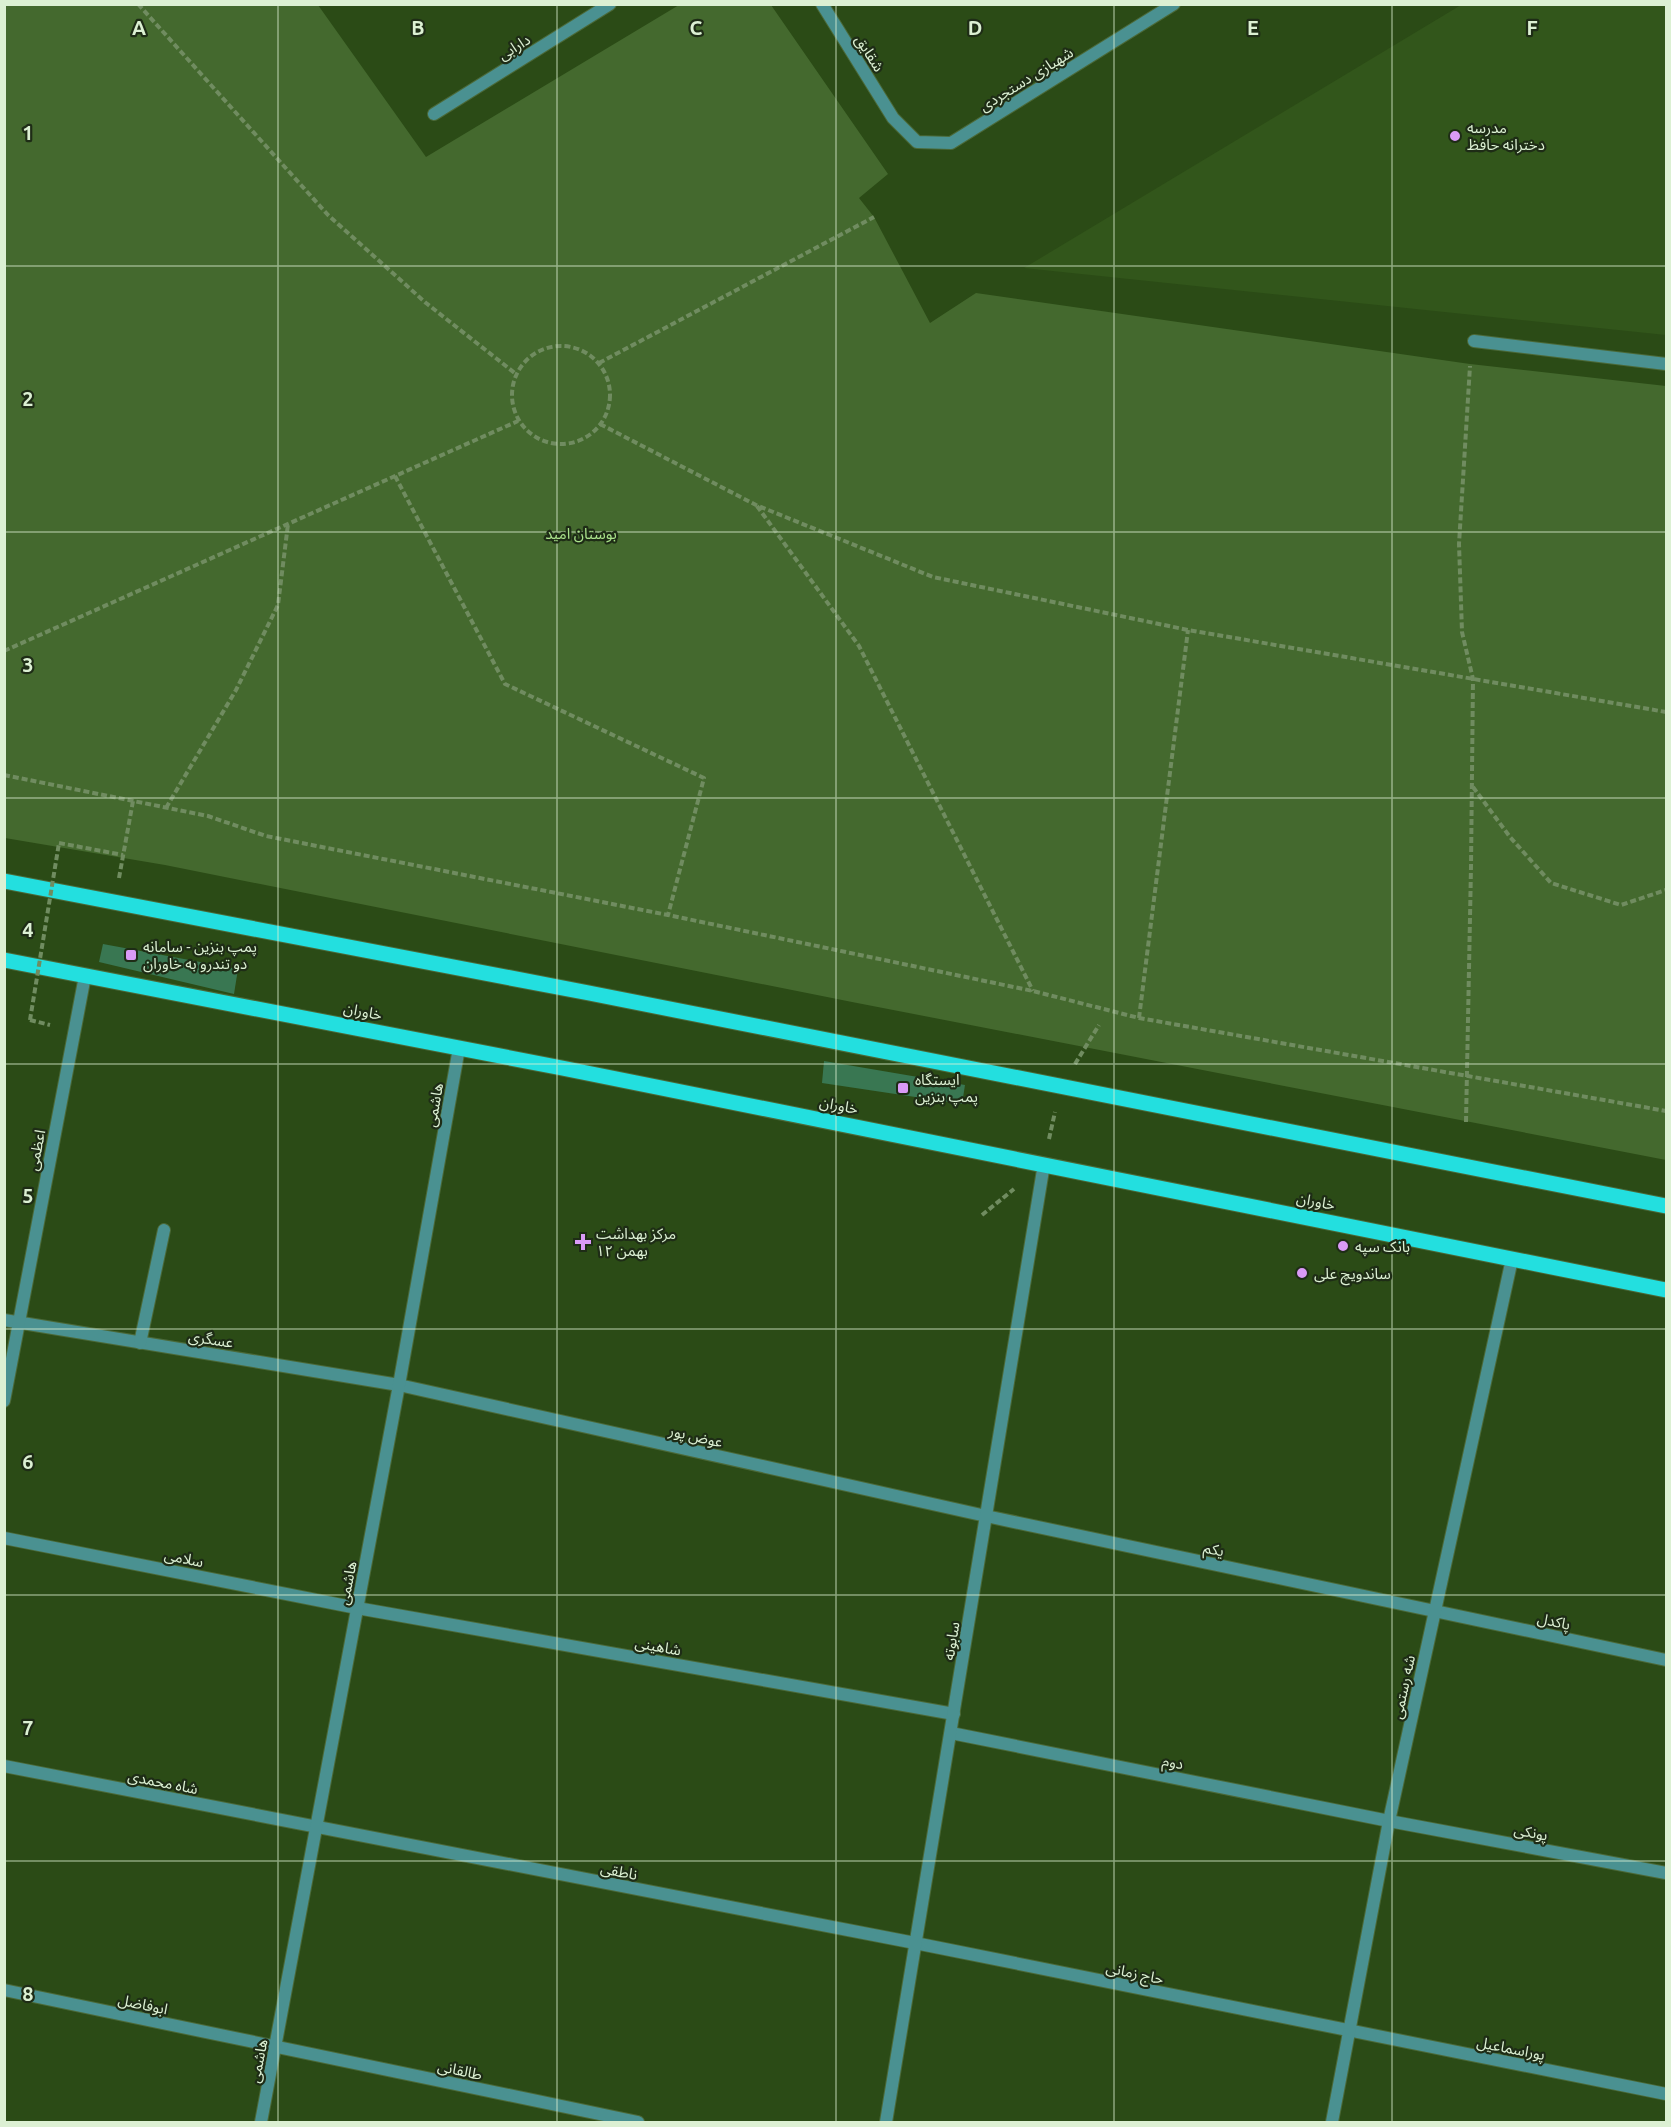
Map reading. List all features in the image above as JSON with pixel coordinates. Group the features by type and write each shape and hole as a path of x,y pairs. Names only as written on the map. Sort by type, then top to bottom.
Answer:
{"main road":[{"path":"4,881 600,995 1666,1206"},
{"name":"خاوران","path":"4,960 1044,1164 1666,1290"}],"street":[{"name":"دارابی","path":"434,114 610,4"},
{"name":"شقایق","path":"822,4 893,118"},
{"name":"شهبازی دستجردی","path":"893,118 917,142 951,143 1174,4"},
{"path":"1474,341 1666,364"},
{"name":"اعظمی","path":"4,1401 86,975"},
{"name":"هاشمی","path":"261,2122 399,1385 459,1048"},
{"name":"سابوته","path":"885,2122 1044,1164"},
{"path":"140,1343 164,1230"},
{"name":"شه رستمی","path":"1332,2122 1389,1821 1512,1259"},
{"name":"عسگری","path":"4,1320 399,1385"},
{"name":"عوض پور","path":"399,1385 986,1516"},
{"name":"یکم","path":"986,1516 1435,1611"},
{"name":"سلامی","path":"4,1538 357,1608"},
{"name":"شاهینی","path":"357,1608 954,1714"},
{"name":"پاکدل","path":"1435,1611 1666,1660"},
{"name":"دوم","path":"951,1733 1389,1821"},
{"name":"شاه محمدی","path":"4,1766 316,1828"},
{"name":"پونکی","path":"1389,1821 1666,1873"},
{"name":"ناطقی","path":"316,1828 915,1943"},
{"name":"حاج زمانی","path":"915,1943 1349,2032"},
{"name":"ابوفاضل","path":"4,1990 276,2047"},
{"name":"پوراسماعیل","path":"1349,2032 1666,2094"},
{"name":"طالقانی","path":"276,2047 638,2122"}],"path":[{"path":"138,4 328,215 426,303 516,374"},
{"path":"599,363 874,217"},
{"path":"1466,1122 1473,679 1462,632 1459,544 1470,364 1474,341"},
{"path":"554,346 571,346 586,352 599,363 607,377 610,393 608,410 600,424 589,436 574,442 558,444 543,441 529,433 518,421 512,405 512,389 516,374 525,361 538,351 554,346"},
{"path":"4,651 518,421"},
{"path":"600,424 756,505 933,577 1188,630 1666,712"},
{"path":"395,476 505,684 704,778 668,915"},
{"path":"756,505 859,646 1033,991"},
{"path":"165,808 236,690 278,605 288,524"},
{"path":"1139,1018 1188,630"},
{"path":"4,775 208,816 266,836 668,915 1033,991 1139,1018 1666,1111"},
{"path":"1472,786 1510,837 1551,883 1621,905 1666,890"},
{"path":"30,1020 59,843 123,855 133,801"},
{"path":"982,1215 1044,1164 1060,1087 1099,1025"}],"shaded area":[{"name":"مدرسه دخترانه حافظ","path":"1461,5 1666,5 1666,335 1024,268"}],"green space":[{"name":"بوستان امید","path":"4,5 318,5 426,157 679,5 771,5 888,174 859,198 874,217 930,323 976,293 1470,364 1666,386 1666,1160 852,1002 165,865 5,838"}],"building":[{"path":"103,944 238,969 234,994 99,962"},
{"path":"824,1061 965,1085 962,1104 822,1083"}],"place":[{"name":"مدرسه دخترانه حافظ","path":"1455,136"},
{"name":"پمپ بنزین - سامانه دو تندرو به خاوران","path":"131,955"},
{"name":"ایستگاه پمپ بنزین","path":"903,1088"},
{"name":"مرکز بهداشت ۱۲ بهمن","path":"583,1242"},
{"name":"بانک سپه","path":"1343,1246"},
{"name":"ساندویچ علی","path":"1302,1273"}]}
